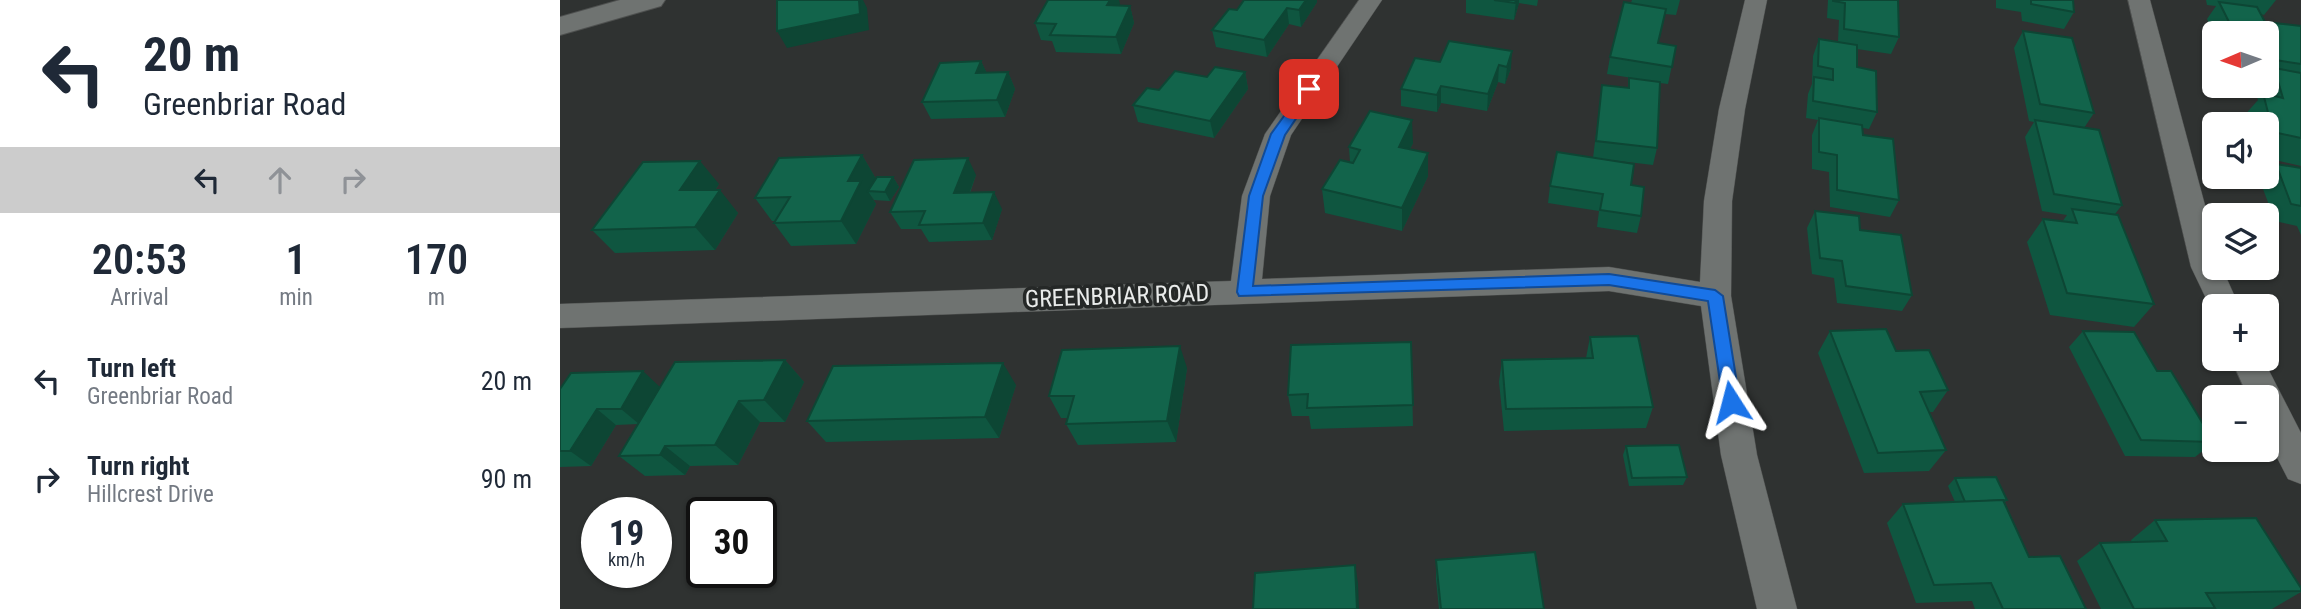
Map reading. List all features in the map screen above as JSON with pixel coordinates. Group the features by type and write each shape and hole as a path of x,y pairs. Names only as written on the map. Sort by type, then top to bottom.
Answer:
{"street":[{"path":"560,26 651,0"},
{"path":"1245,292 1256,196 1278,134 1371,0"},
{"path":"1756,0 1732,109 1718,201 1715,296 1739,455 1777,609"},
{"path":"2139,0 2206,267 2218,294"},
{"name":"GREENBRIAR ROAD","path":"560,316 1609,279 1715,296"},
{"path":"2279,426 2301,468"}],"building":[{"path":"777,0 859,0 860,14 777,31"},
{"path":"1048,0 1110,0 1107,5 1130,6 1116,37 1050,35 1056,24 1035,23"},
{"path":"1244,0 1306,0 1299,10 1287,8 1264,40 1212,30 1229,9 1237,10"},
{"path":"1494,0 1516,0 1515,3"},
{"path":"1833,0 1898,0 1899,37 1844,29 1845,3"},
{"path":"2031,0 2073,0 2074,12 2031,4"},
{"path":"1624,2 1666,9 1658,43 1676,46 1672,67 1610,57"},
{"path":"2219,2 2257,7 2264,21 2228,21"},
{"path":"2279,24 2301,26 2301,64 2279,61"},
{"path":"2023,31 2072,38 2094,113 2040,104"},
{"path":"1819,39 1857,45 1857,67 1876,71 1877,112 1813,101 1814,77 1833,80 1833,69 1818,66"},
{"path":"1449,41 1512,51 1507,67 1499,65 1488,94 1441,86 1437,95 1401,89 1415,58 1440,62"},
{"path":"981,61 976,73 1008,72 997,100 922,102 940,63"},
{"path":"1215,67 1245,72 1210,121 1133,105 1147,88 1159,90 1175,71 1207,77"},
{"path":"2279,69 2301,73 2301,138 2279,133 2279,112 2268,112 2264,98 2283,98 2279,85"},
{"path":"1629,78 1660,82 1657,148 1596,141 1602,85 1629,88"},
{"path":"1370,111 1412,120 1399,147 1428,153 1402,208 1322,189 1340,160 1353,163 1360,150 1349,147"},
{"path":"1819,118 1862,125 1863,135 1893,139 1899,200 1837,190 1837,155 1819,152"},
{"path":"2035,120 2099,130 2122,205 2054,194"},
{"path":"1557,152 1634,164 1631,185 1644,187 1641,216 1600,210 1603,194 1550,186"},
{"path":"862,155 848,181 861,181 841,221 774,223 790,197 755,198 779,158"},
{"path":"968,158 954,193 994,192 983,223 919,225 925,211 890,212 914,160"},
{"path":"700,161 680,190 720,190 695,227 592,230 643,162"},
{"path":"2279,164 2301,168 2301,206 2291,204 2279,172"},
{"path":"877,177 893,177 885,192 868,191"},
{"path":"2072,209 2118,215 2154,304 2067,293 2043,219 2077,223"},
{"path":"1815,211 1859,216 1860,230 1901,235 1912,295 1846,286 1842,261 1820,258"},
{"path":"1886,329 1896,351 1929,350 1948,390 1920,392 1946,450 1878,453 1830,331"},
{"path":"2083,331 2134,332 2157,371 2171,371 2202,422 2202,442 2141,440"},
{"path":"1638,336 1653,407 1506,409 1502,360 1593,358 1590,337"},
{"path":"1411,342 1413,405 1307,408 1308,394 1288,395 1291,345"},
{"path":"1180,346 1167,421 1066,424 1074,396 1049,396 1062,350"},
{"path":"785,360 764,400 739,401 715,445 665,446 660,455 619,456 675,362"},
{"path":"1003,363 985,417 807,421 833,366"},
{"path":"643,371 621,409 597,409 570,451 560,451 560,389 571,373"},
{"path":"1679,445 1687,477 1632,478 1626,446"},
{"path":"1996,477 2007,500 1965,502 1955,478"},
{"path":"2003,500 2029,557 2060,556 2086,609 2003,609 1991,583 1934,585 1903,504"},
{"path":"2256,518 2301,591 2206,593 2215,608 2134,609 2100,543 2167,541 2155,520"},
{"path":"1535,552 1544,609 1441,609 1436,560"},
{"path":"1355,565 1357,609 1253,609 1255,573"}],"route":[{"path":"1309,89 1278,134 1256,196 1245,292 1609,279 1715,296 1731,402"}]}
